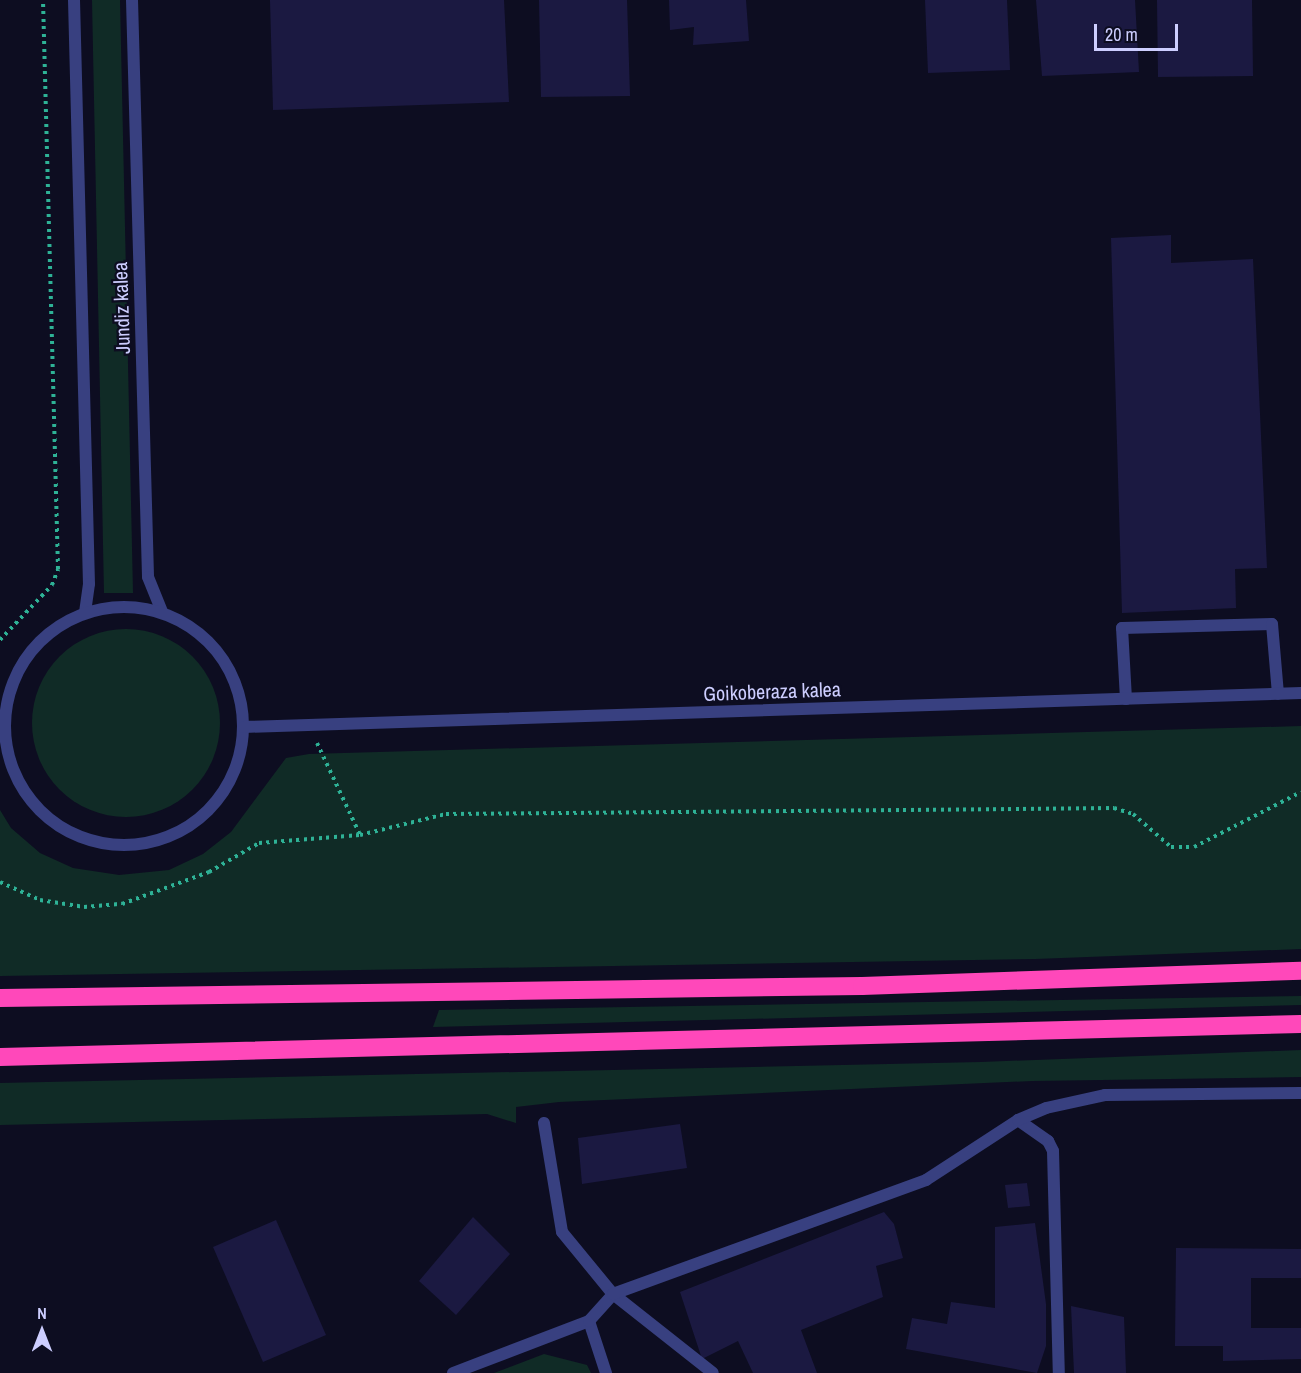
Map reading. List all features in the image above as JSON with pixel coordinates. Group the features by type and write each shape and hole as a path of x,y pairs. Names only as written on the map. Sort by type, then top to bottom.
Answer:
{"highway":[{"path":"0,998 862,986 1301,971"},
{"path":"0,1057 1301,1024"}],"street":[{"name":"Jundiz kalea","path":"74,0 89,584 85,612"},
{"name":"Jundiz kalea","path":"132,0 148,578 162,612"},
{"path":"123,606 162,612 195,629 222,656 239,690 244,727 237,767 217,802 186,829 148,843 107,845 68,832 36,808 13,774 2,734 7,695 23,659 50,630 85,612 123,606"},
{"path":"1126,699 1122,628 1272,624 1278,694"},
{"name":"Goikoberaza kalea","path":"244,727 1301,693"},
{"path":"453,1373 589,1321 613,1294 926,1180 1018,1120 1062,1103 1105,1095 1301,1093"},
{"path":"1018,1120 1048,1141 1053,1151 1059,1373"},
{"path":"544,1123 562,1232 613,1294 713,1373"},
{"path":"589,1321 606,1373"}],"path":[{"path":"0,640 52,585 58,569 43,0"},
{"path":"309,725 360,835"},
{"path":"0,882 40,900 84,907 122,904 209,872 259,843 360,835 446,814 830,813 909,807 1084,807 1133,814 1171,847 1194,847 1301,792"}],"green space":[{"path":"92,0 120,0 133,593 104,593"},
{"path":"126,629 162,636 178,645 192,657 204,671 213,687 220,723 213,759 204,775 192,789 178,801 162,810 126,817 90,810 74,801 60,789 48,775 39,759 32,723 39,687 48,671 60,657 74,645 90,636"},
{"path":"1301,726 1301,949 1035,959 0,976 0,810 11,828 40,853 73,868 119,875 169,870 203,854 231,832 286,758 309,754"},
{"path":"1301,996 1301,1005 433,1027 439,1010"},
{"path":"1301,1050 1301,1077 1032,1081 559,1102 516,1107 516,1123 487,1114 0,1125 0,1083 981,1062"},
{"path":"544,1354 587,1365 591,1373 494,1373"}],"building":[{"path":"270,0 504,0 509,102 273,110"},
{"path":"539,0 627,0 630,96 541,97"},
{"path":"669,0 746,0 749,41 693,45 694,27 670,30"},
{"path":"925,0 1007,0 1010,70 928,73"},
{"path":"1036,0 1135,0 1139,72 1042,76"},
{"path":"1157,0 1252,0 1253,76 1158,77"},
{"path":"1171,235 1171,263 1253,259 1267,568 1235,569 1236,608 1122,613 1111,238"},
{"path":"680,1124 687,1168 582,1184 578,1138"},
{"path":"1027,1183 1030,1206 1008,1208 1005,1185"},
{"path":"884,1212 894,1224 903,1258 876,1266 883,1297 801,1330 817,1373 753,1373 738,1341 702,1359 680,1292"},
{"path":"473,1217 510,1254 456,1315 419,1281"},
{"path":"276,1220 326,1335 263,1362 213,1247"},
{"path":"1035,1223 1046,1304 1046,1346 1037,1373 906,1349 912,1318 947,1324 951,1302 995,1308 995,1227"},
{"path":"1176,1248 1301,1249 1301,1278 1251,1278 1251,1328 1301,1328 1301,1359 1223,1361 1223,1346 1175,1346"},
{"path":"1071,1306 1124,1317 1126,1373 1074,1373"}]}
